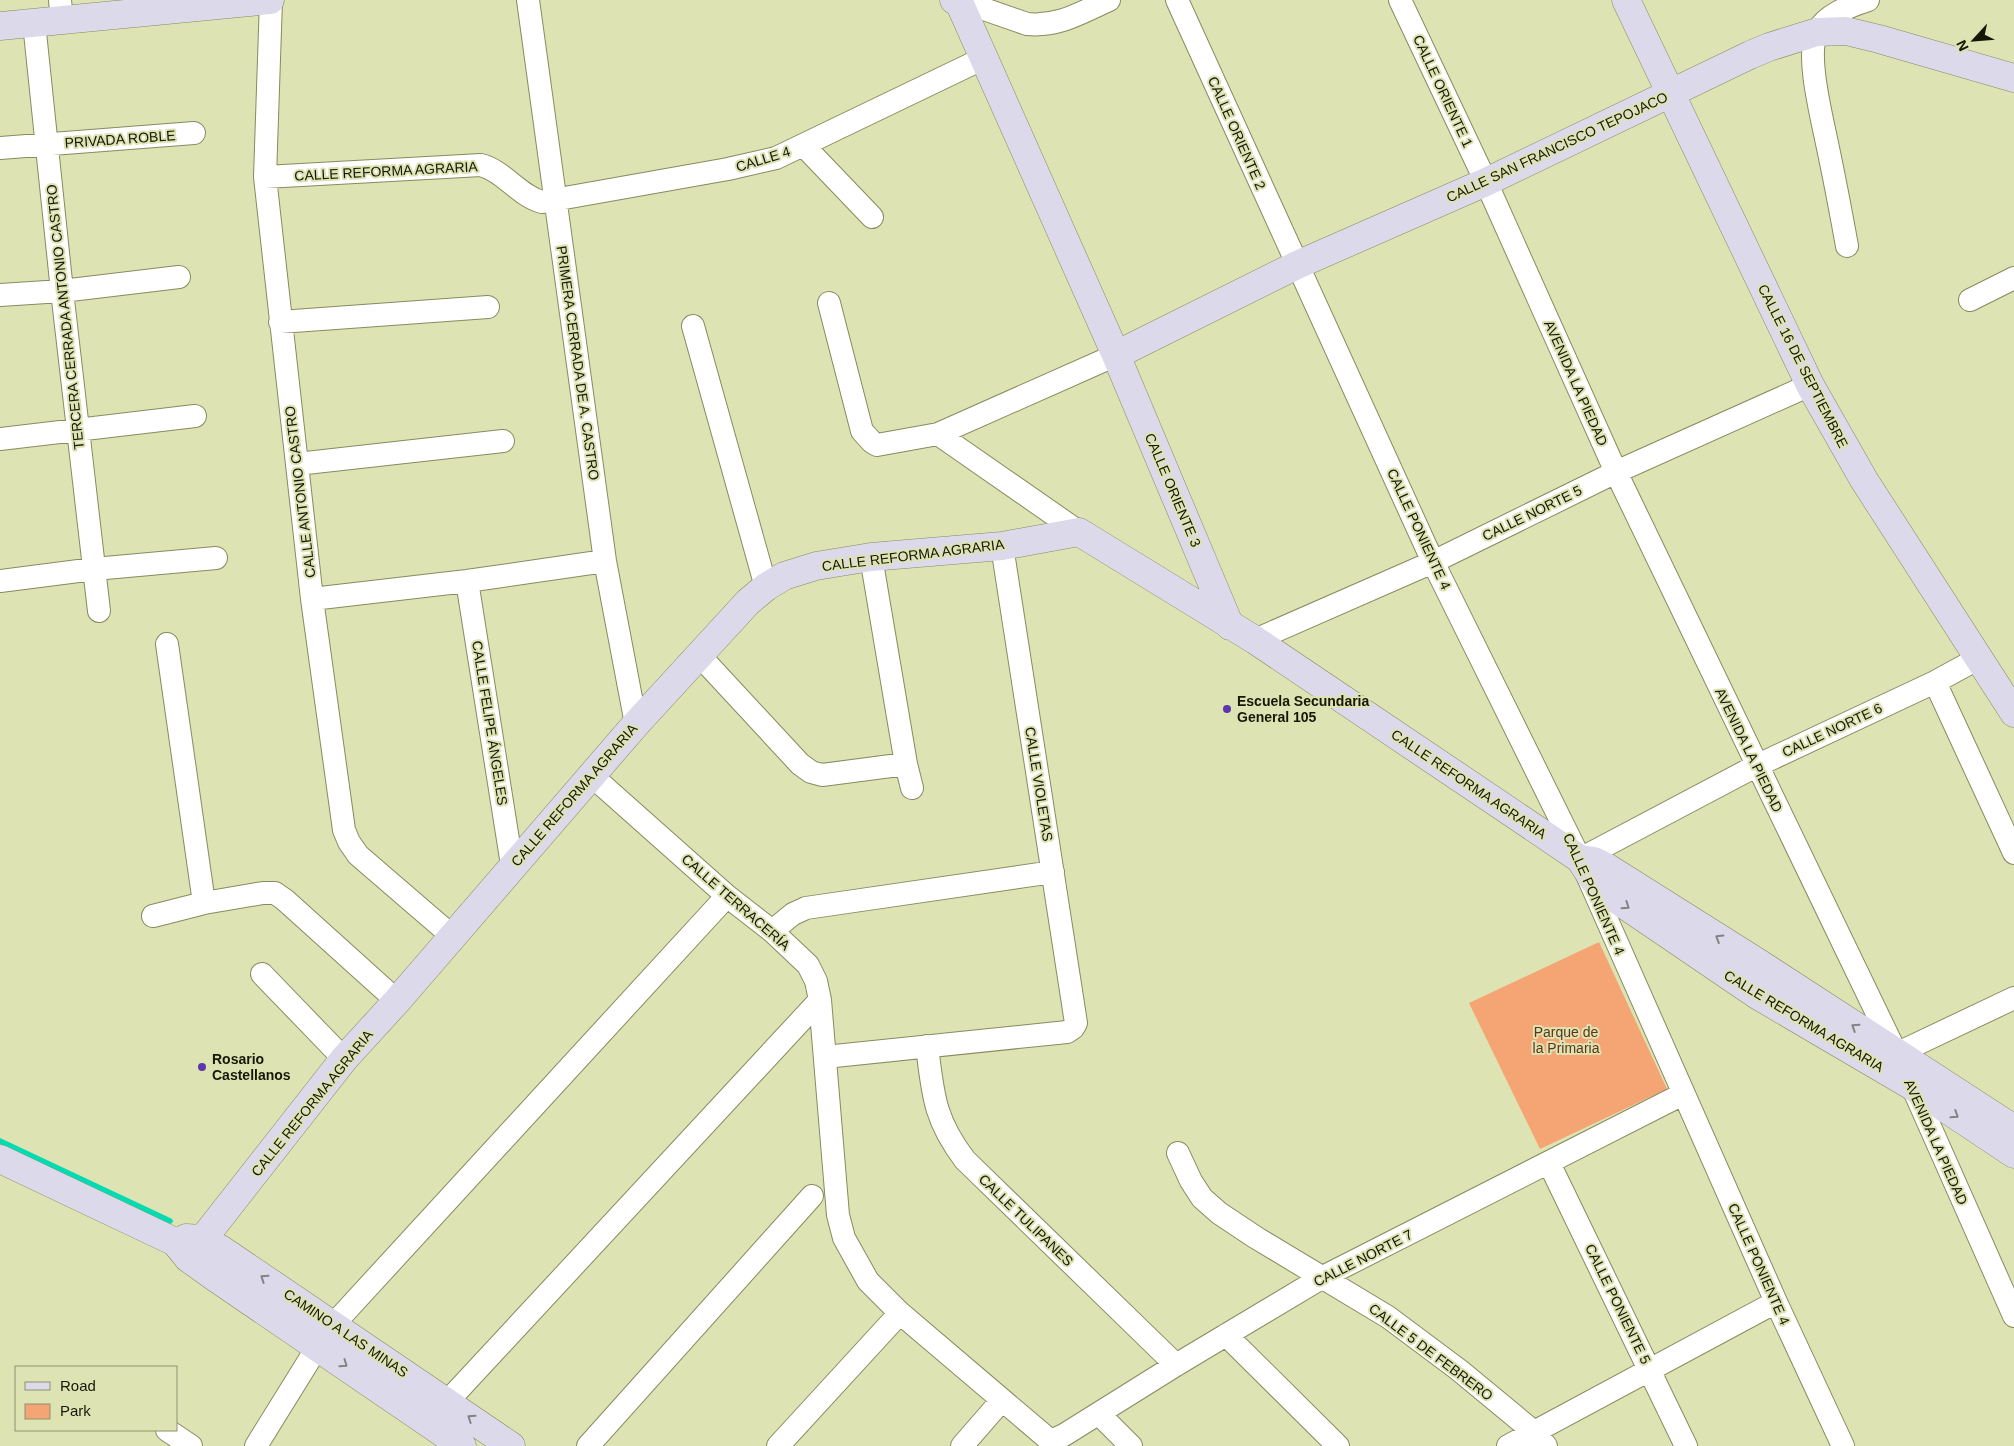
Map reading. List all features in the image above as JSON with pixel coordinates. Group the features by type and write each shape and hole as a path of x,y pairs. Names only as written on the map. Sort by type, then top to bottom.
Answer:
{"main road":[{"path":"0,26 34,23 61,10 270,0"},
{"name":"CALLE 16 DE SEPTIEMBRE","path":"1626,0 1810,385 1864,480 2014,713"},
{"name":"CALLE ORIENTE 3","path":"957,1 1116,355 1230,626"},
{"name":"CALLE SAN FRANCISCO TEPOJACO","path":"1116,355 1297,266 1486,182 1769,47 1817,32 1846,31 1860,34 2014,78"},
{"name":"CALLE REFORMA AGRARIA","path":"188,1246 344,1059 512,865 636,724 748,602 766,587 784,576 816,566 871,557 1002,546 1080,532 1255,640 1580,859 1608,868 1754,960 2014,1130"},
{"name":"CALLE REFORMA AGRARIA","path":"1580,859 1593,879 1607,893 1757,995 1912,1086 2014,1154"},
{"name":"CAMINO A LAS MINAS","path":"2,1166 188,1246 326,1336 447,1402 511,1446"},
{"name":"CAMINO A LAS MINAS","path":"326,1336 462,1446"}],"street":[{"name":"CALLE ANTONIO CASTRO","path":"270,0 265,177 312,599 344,830 349,842 358,855 452,936"},
{"name":"PRIMERA CERRADA DE A. CASTRO","path":"528,0 605,561 636,724"},
{"path":"957,1 1027,24 1038,25 1063,22 1109,0"},
{"name":"CALLE ORIENTE 2","path":"1177,0 1297,266"},
{"name":"CALLE ORIENTE 1","path":"1400,0 1486,182"},
{"path":"1847,246 1815,79 1814,49 1817,32 1835,14 1853,2"},
{"name":"TERCERA CERRADA ANTONIO CASTRO","path":"34,23 62,291 99,611"},
{"name":"CALLE 4","path":"555,199 728,169 776,158 984,58"},
{"name":"PRIVADA ROBLE","path":"0,148 194,133"},
{"path":"804,146 872,217"},
{"name":"CALLE REFORMA AGRARIA","path":"265,177 481,165 490,168 532,199 542,202 555,199"},
{"name":"AVENIDA LA PIEDAD","path":"1486,182 1616,472 1756,766 1912,1086 2014,1316"},
{"name":"CALLE PONIENTE 4","path":"1297,266 1433,562 1580,859 1776,1302 1843,1446"},
{"path":"0,295 62,291 179,277"},
{"path":"1970,300 2014,278"},
{"path":"829,303 862,431 867,438 877,444 884,445 938,434 1116,355"},
{"path":"280,322 488,307"},
{"path":"693,326 766,587"},
{"name":"CALLE NORTE 5","path":"1255,640 1433,562 1616,472 1810,385"},
{"path":"0,439 195,416"},
{"name":"CALLE REFORMA AGRARIA","path":"938,434 1080,532"},
{"path":"296,464 503,441"},
{"name":"CALLE VIOLETAS","path":"927,1046 1067,1032 1076,1023 1002,546"},
{"path":"871,557 906,764 912,788"},
{"path":"0,581 94,569 216,558"},
{"path":"312,599 467,581 605,561"},
{"name":"CALLE FELIPE ÁNGELES","path":"467,581 512,865"},
{"path":"167,644 204,903"},
{"path":"699,656 800,764 811,772 822,775 906,764"},
{"name":"CALLE NORTE 6","path":"1580,859 1756,766 1935,682 1979,658"},
{"path":"1935,682 2014,853"},
{"name":"CALLE TERRACERÍA","path":"592,776 727,896 772,931 808,965 816,982 820,1000 838,1215 842,1230 857,1263 868,1281 900,1313 1043,1436 1053,1440"},
{"path":"772,931 793,914 806,908 1053,872"},
{"path":"153,916 204,903 263,893 275,893 397,1000"},
{"path":"256,1446 326,1336 727,896"},
{"path":"262,974 344,1059"},
{"path":"1896,1054 2014,998"},
{"path":"447,1402 820,1000"},
{"path":"825,1057 927,1046"},
{"name":"CALLE TULIPANES","path":"927,1046 933,1095 938,1116 949,1140 965,1160 1176,1365"},
{"name":"CALLE NORTE 7","path":"1053,1440 1099,1414 1176,1365 1323,1277 1683,1094"},
{"name":"CALLE 5 DE FEBRERO","path":"1178,1154 1191,1182 1202,1198 1219,1213 1255,1237 1388,1317 1460,1370 1540,1439"},
{"name":"CALLE PONIENTE 5","path":"1549,1163 1686,1446"},
{"path":"588,1446 812,1196"},
{"path":"1508,1446 1540,1439 1650,1370 1776,1302"},
{"path":"778,1446 900,1313"},
{"path":"1226,1335 1338,1446"},
{"path":"962,1446 1002,1400"},
{"path":"1099,1414 1131,1446"},
{"path":"168,1431 191,1446"}],"green space":[{"name":"Parque de la Primaria","path":"1599,942 1667,1089 1540,1149 1469,1003"}],"waterway":[{"path":"0,1141 170,1221"}],"place":[{"name":"Escuela Secundaria General 105","path":"1227,709"},
{"name":"Rosario Castellanos","path":"202,1067"}]}
